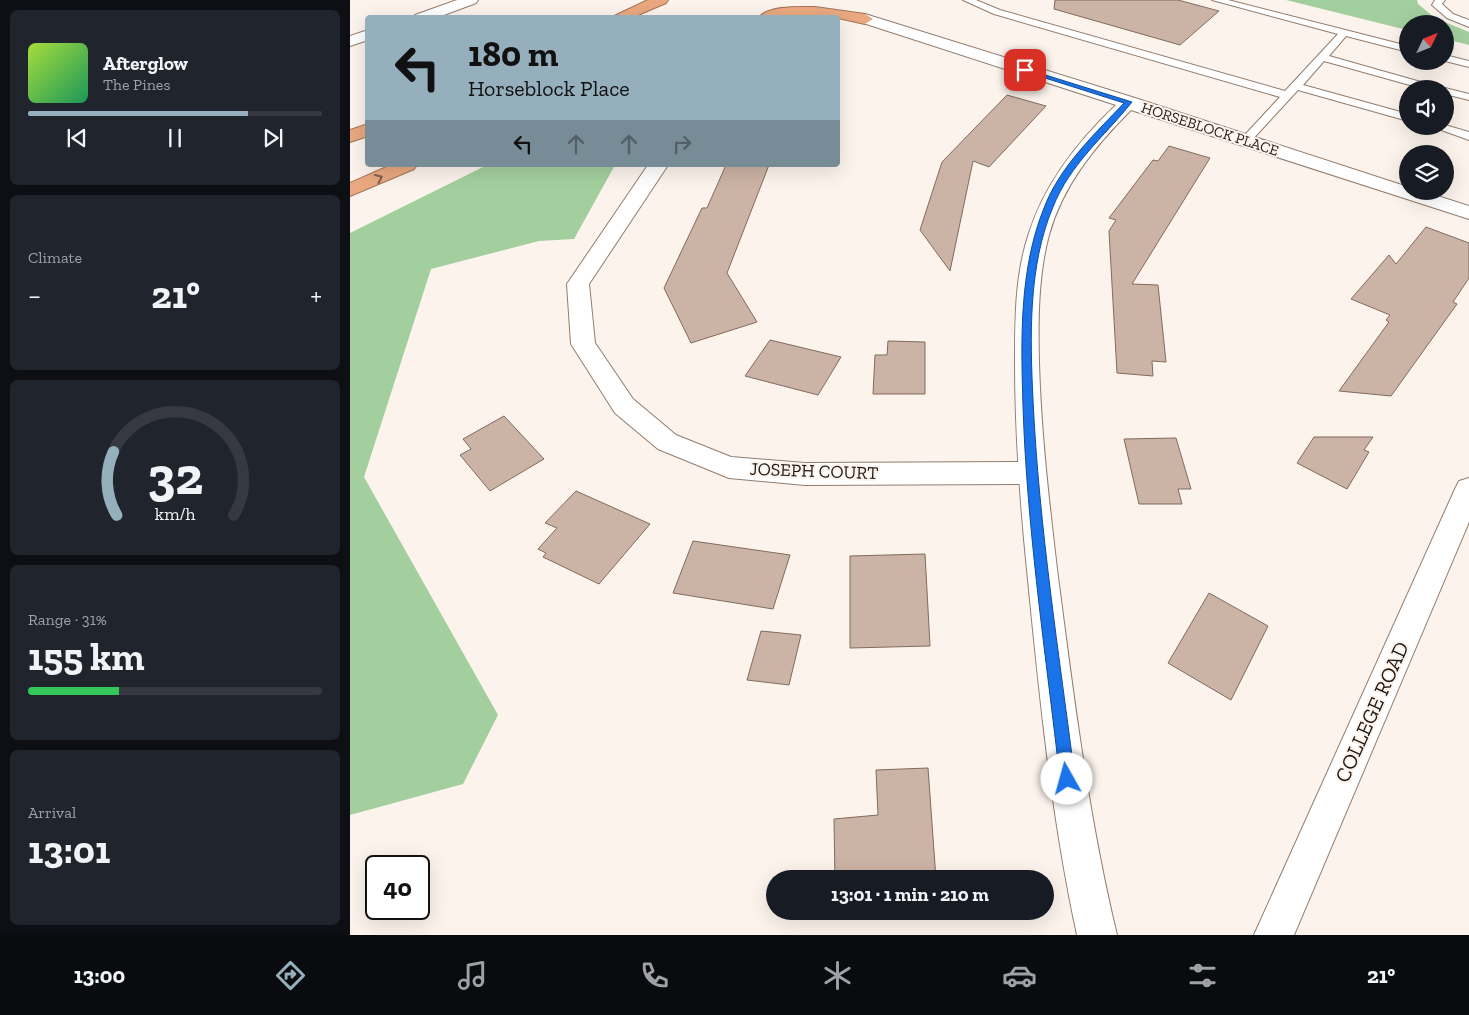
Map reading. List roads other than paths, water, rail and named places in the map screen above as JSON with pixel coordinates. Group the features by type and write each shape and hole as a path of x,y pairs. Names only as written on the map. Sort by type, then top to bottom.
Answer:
{"highway":[{"path":"750,14 782,0"},
{"path":"836,0 842,6 865,19"},
{"path":"626,15 667,2"},
{"path":"644,15 667,2"},
{"path":"776,15 786,12 812,11 838,15"},
{"path":"840,15 865,19"},
{"path":"350,136 365,130"},
{"path":"350,190 402,167"}],"street":[{"path":"428,15 471,0"},
{"name":"HORSEBLOCK PLACE","path":"865,19 1469,212"},
{"path":"350,41 365,36"},
{"path":"1097,935 1072,817 1030,473 1027,320 1031,273 1039,236 1048,208 1060,182 1076,160 1128,102"},
{"name":"JOSEPH COURT","path":"657,167 578,284 583,344 624,406 667,442 729,467 805,474 1030,473"},
{"name":"COLLEGE ROAD","path":"1274,935 1469,489"}],"lane":[{"path":"968,0 996,12 1286,95"},
{"path":"1217,0 1399,47"},
{"path":"1440,0 1437,5 1441,10 1469,24"},
{"path":"1246,140 1344,33"},
{"path":"1321,57 1404,80"},
{"path":"1454,60 1469,64"},
{"path":"1295,86 1399,115"},
{"path":"1454,93 1469,97"},
{"path":"1454,131 1469,136"}]}
